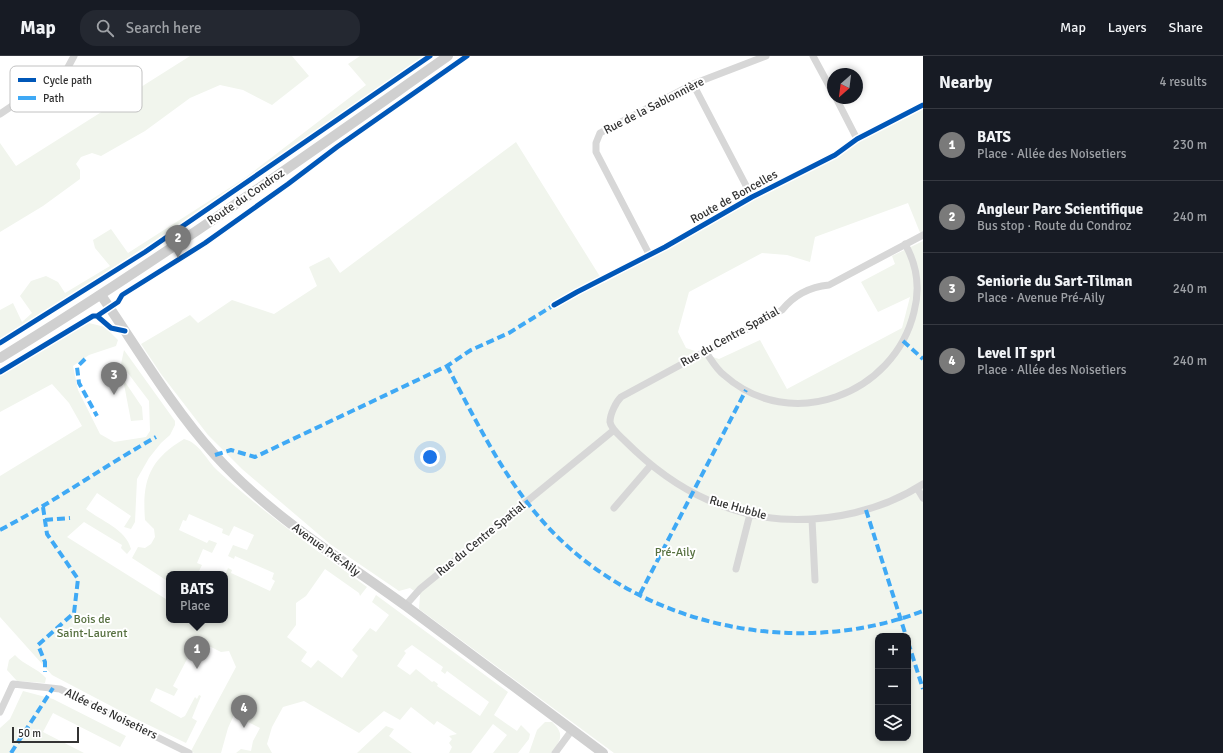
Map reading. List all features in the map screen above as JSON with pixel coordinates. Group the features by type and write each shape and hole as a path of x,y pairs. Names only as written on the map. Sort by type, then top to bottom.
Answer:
{"street":[{"path":"69,66 74,56"},
{"name":"Route du Condroz","path":"0,358 101,294 273,180 448,56"},
{"name":"Rue de la Sablonnière","path":"649,254 596,152 596,143 600,134 693,84 766,56"},
{"path":"813,56 827,82"},
{"path":"693,84 752,197"},
{"path":"839,104 857,139"},
{"path":"0,114 10,107"},
{"name":"Rue du Centre Spatial","path":"405,606 420,589 614,430 610,422 616,402 621,397 782,310 791,300 803,292 813,288 830,285 923,234"},
{"path":"705,351 716,368 735,384 756,395 776,401 796,403 824,401 856,388 876,375 892,358 903,342 912,321 916,302 917,281 914,266 905,244"},
{"name":"Avenue Pré-Aily","path":"101,294 176,407 215,455 281,517 327,552 405,606 603,753"},
{"name":"Rue Hubble","path":"614,430 651,465 670,480 707,500 750,514 782,519 812,519 836,516 866,510 892,500 920,486 923,498"},
{"path":"614,508 651,465"},
{"path":"736,569 750,514"},
{"path":"812,519 815,580"},
{"name":"Allée des Noisetiers","path":"0,712 12,684 60,689 189,753"},
{"path":"555,753 572,730"}],"green space":[{"path":"190,56 292,56 309,76 272,105 243,90 220,85 190,98 145,131 101,156 92,153 81,157 76,164 80,170 80,179 43,206 0,232 0,143 16,166 101,112 142,112 142,86"},
{"path":"360,56 426,56 181,224 0,340 0,310 13,303 22,322 32,313 20,296 31,281 46,276 58,282 65,293 110,266 95,248 93,240 111,229 128,253 245,178 366,85 348,64"},
{"name":"Pré-Aily","path":"923,103 923,240 908,203 815,237 810,262 787,255 762,253 689,292 678,332 686,348 719,359 760,340 787,389 902,328 910,297 878,312 861,282 895,264 892,256 923,241 923,753 614,753 419,609 420,595 410,588 399,591 330,544 242,469 208,435 161,374 141,344 190,315 198,323 232,300 274,314 317,286 309,267 329,257 340,273 516,142 604,283"},
{"name":"Bois de Saint-Laurent","path":"89,323 105,327 118,340 116,346 89,355 73,366 78,390 100,434 114,442 146,437 150,431 149,401 121,364 124,350 175,421 175,425 170,435 161,443 149,458 137,479 135,522 131,529 124,527 131,516 97,493 86,509 112,526 124,536 131,549 127,554 121,548 122,545 84,522 67,537 166,599 166,623 228,623 228,571 227,571 228,568 232,570 231,573 270,591 275,581 272,579 274,573 235,556 234,559 228,556 233,545 247,550 254,535 234,526 229,536 222,533 223,529 189,514 186,521 183,520 179,530 207,543 209,540 217,543 212,553 203,549 197,563 202,565 199,571 166,571 166,580 132,558 138,547 145,548 151,544 155,537 154,529 145,520 145,494 150,473 155,464 163,455 184,439 190,441 199,448 218,471 254,502 367,587 360,596 359,593 325,569 306,596 296,603 296,625 287,637 307,652 301,661 311,668 318,660 342,678 358,656 352,650 370,628 376,632 389,615 372,602 376,595 508,692 494,715 517,731 521,725 530,734 529,739 518,753 493,753 507,735 493,724 471,753 449,753 452,747 449,743 452,739 449,736 457,734 437,721 434,725 411,707 400,720 384,711 359,733 304,701 283,707 272,727 267,744 272,753 236,753 241,749 251,751 253,741 260,728 234,715 228,728 221,753 194,753 191,751 236,667 229,651 221,652 197,640 173,686 178,689 174,696 156,688 150,701 181,718 185,716 195,697 197,699 199,695 201,696 192,718 197,721 186,743 132,717 52,675 0,617 0,476 82,426 69,403 52,384 0,412 0,373 70,331","holes":["412,645 443,667 441,671 445,674 447,671 489,702 480,716 437,686 438,684 434,681 432,682 416,669 410,675 397,666 406,653 404,651"]},
{"path":"123,379 142,407 143,420 131,421"},
{"path":"15,655 46,678 45,683 17,681 7,670 9,660"},
{"path":"23,691 53,699 126,736 120,747 53,713 43,732 84,753 0,753 0,728 10,719"},
{"path":"545,722 552,722 559,730 559,741 551,753 529,753 537,730"},
{"path":"386,726 394,729 389,736 412,753 357,753"}],"marked path":[{"path":"215,455 231,450 255,457 447,366 471,350 509,333 554,305"},
{"path":"903,341 923,359"},
{"path":"85,359 77,367 79,383 97,416"},
{"path":"447,366 500,463 525,500 539,517 577,554 620,584 667,607 717,623 769,632 821,633 873,626 923,611"},
{"path":"640,594 746,390"},
{"path":"0,530 40,508 156,437"},
{"path":"43,507 47,534 78,579 74,613 38,645 45,662 45,672"},
{"path":"866,510 905,633"},
{"path":"45,520 70,518"},
{"path":"911,651 923,689"},
{"path":"11,753 53,688"}],"cycle path":[{"path":"0,343 145,252 430,56"},
{"path":"97,316 118,302 122,295 205,243 337,147 467,56"},
{"name":"Route de Boncelles","path":"554,305 665,247 752,197 835,155 857,139 923,105"},
{"path":"0,372 93,316 97,316 111,328 125,331"}],"place":[{"name":"Angleur Parc Scientifique","path":"178,258"},
{"name":"Seniorie du Sart-Tilman","path":"114,395"},
{"name":"BATS","path":"197,669"},
{"name":"Level IT sprl","path":"244,728"}]}
